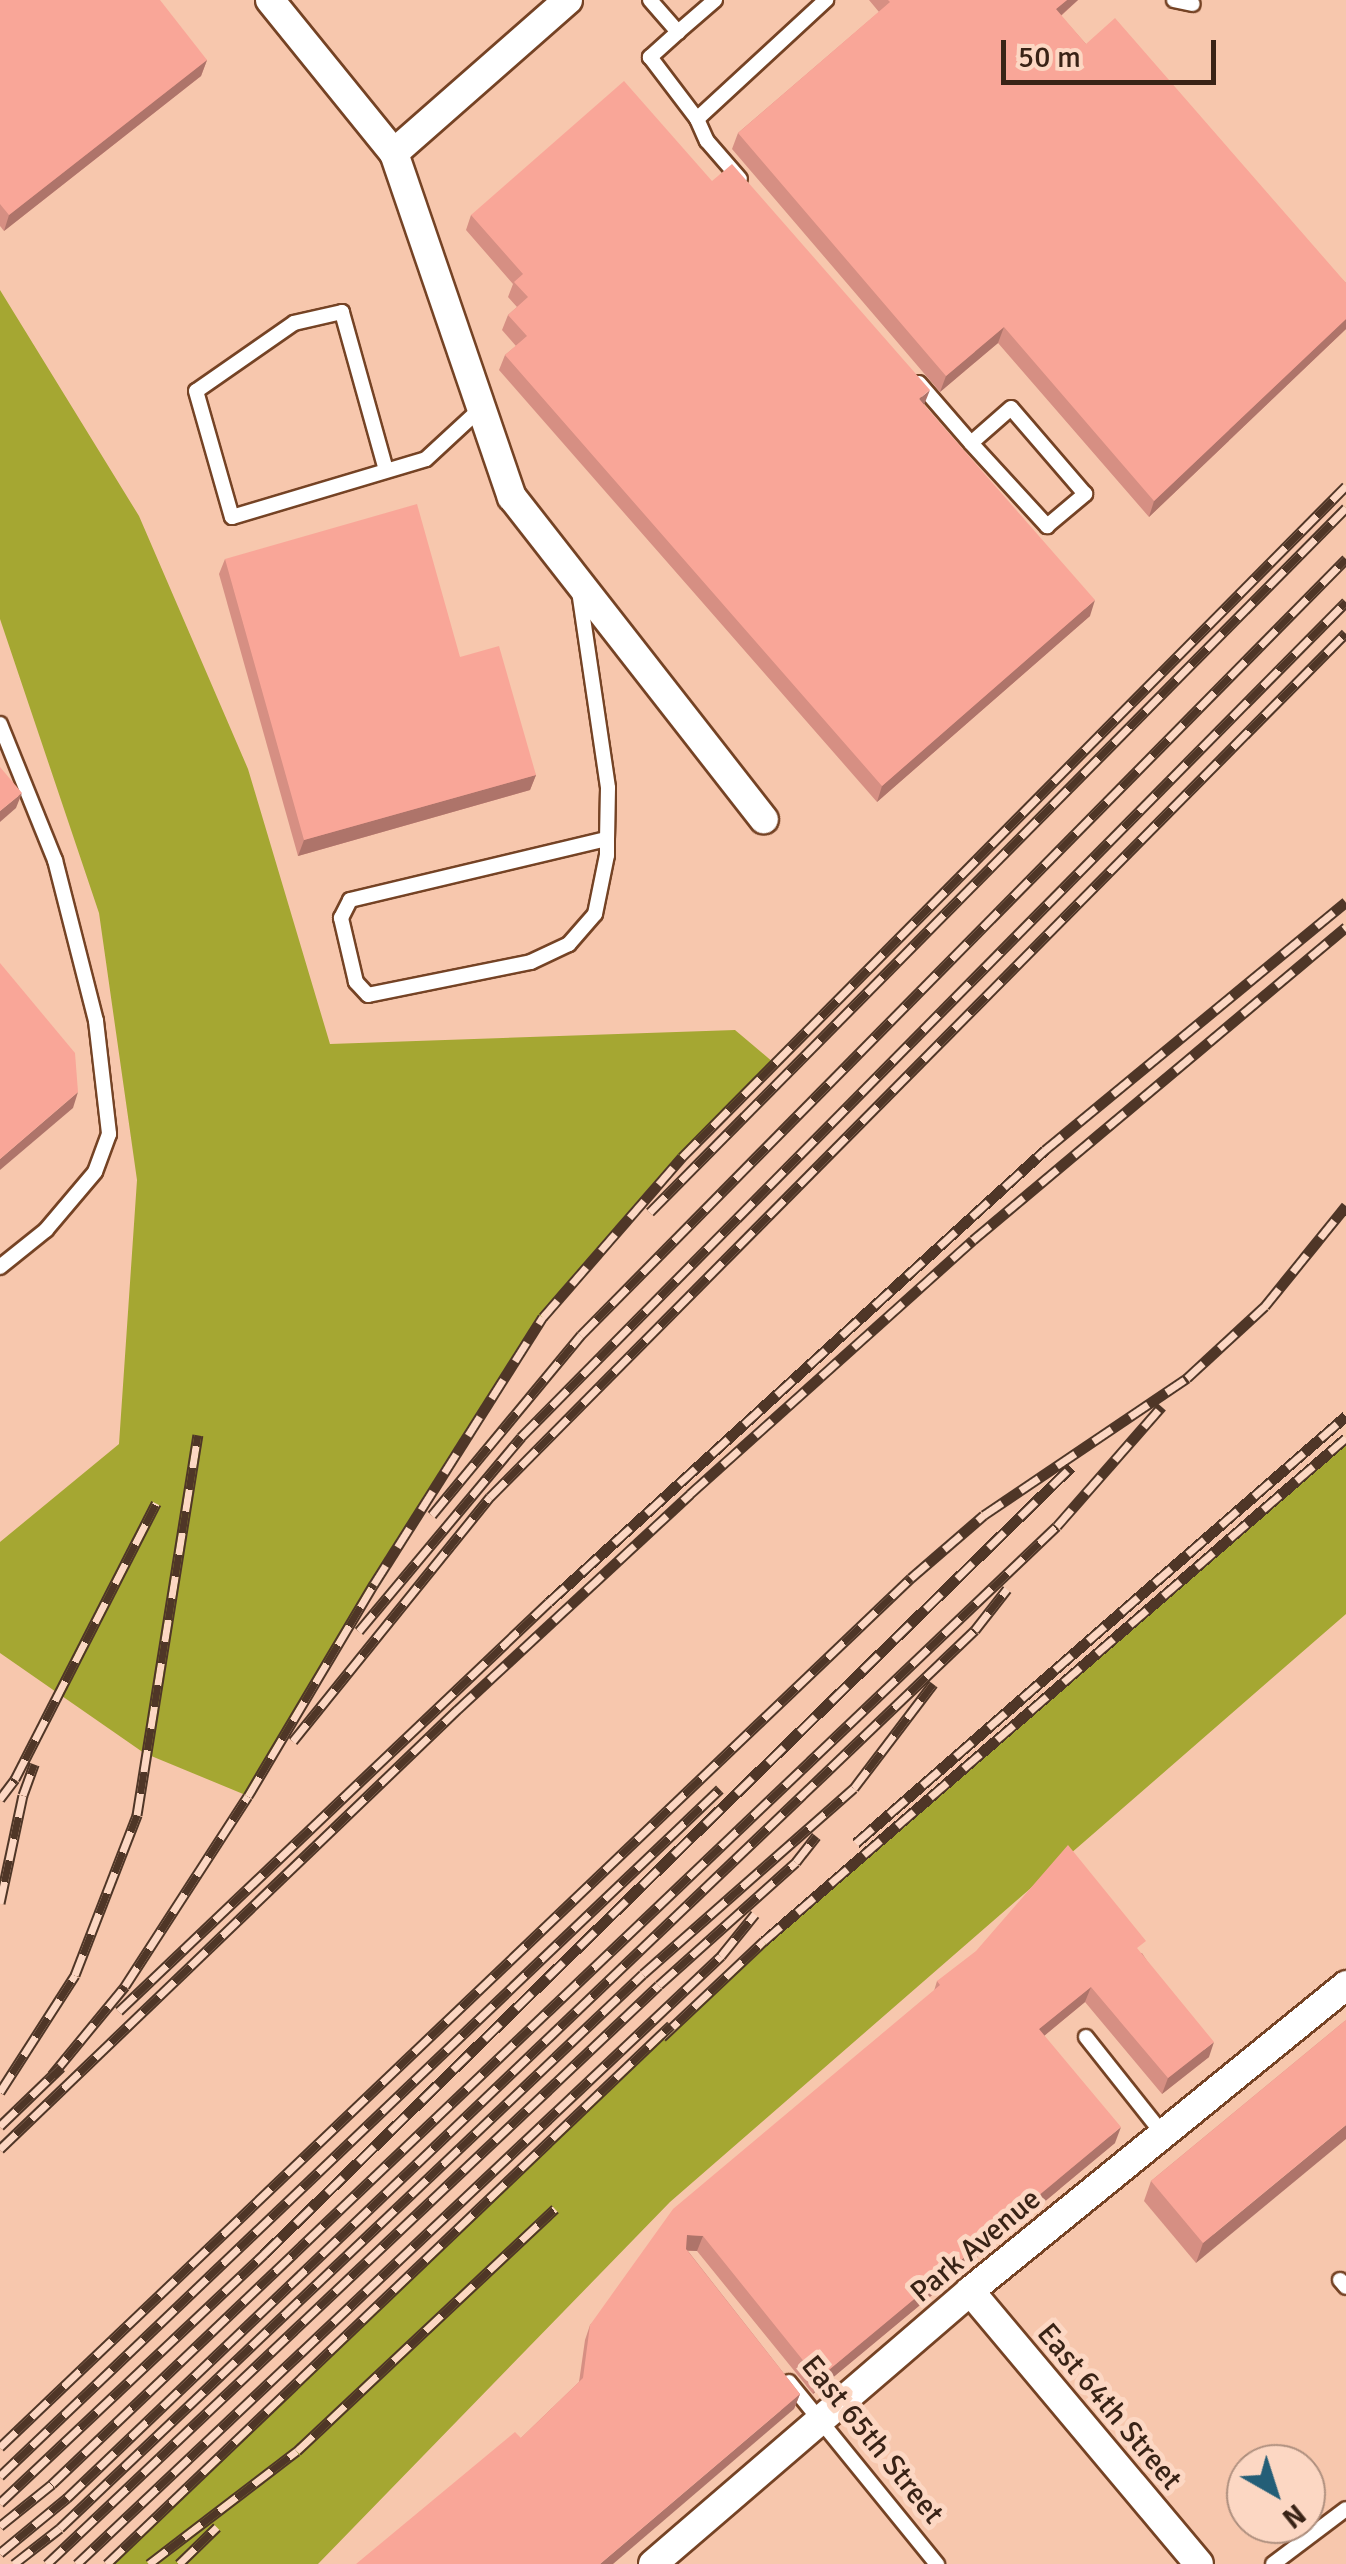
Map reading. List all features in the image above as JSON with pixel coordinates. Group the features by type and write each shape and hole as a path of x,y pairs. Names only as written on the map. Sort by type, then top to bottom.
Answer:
{"street":[{"path":"270,0 394,153 512,497 764,820"},
{"path":"394,153 568,0"},
{"name":"Park Avenue","path":"653,2564 970,2291 1346,1985"},
{"name":"East 64th Street","path":"970,2291 1198,2564"}],"lane":[{"path":"650,0 678,32"},
{"path":"715,0 650,56 697,119 707,141 757,199"},
{"path":"697,119 826,0"},
{"path":"1174,0 1193,4"},
{"path":"386,470 342,312 294,323 196,392 232,517 426,459 482,408"},
{"path":"908,372 971,444 1047,526 1085,494 1012,408 971,444"},
{"path":"577,580 608,788 607,839 595,914 568,944 530,962 368,995 356,982 342,918 350,900 607,839"},
{"path":"0,724 54,860 96,1021 109,1134 95,1172 46,1230 0,1267"},
{"path":"1086,2038 1163,2134"},
{"name":"East 65th Street","path":"783,2375 937,2564"},
{"path":"1273,2564 1346,2509"}],"shaded area":[{"path":"0,290 139,516 248,769 330,1044 735,1030 774,1063 681,1157 543,1317 374,1584 248,1796 144,1753 0,1653 0,1542 119,1444 137,1180 99,913 0,619"},
{"path":"1346,1438 1346,1614 670,2202 318,2564 107,2564 764,1941"}],"building":[{"path":"0,0 160,0 207,60 9,215 0,204"},
{"path":"888,0 1067,0 1056,9 1086,44 1115,18 1346,283 1346,319 1154,501 1004,327 946,376 738,133"},
{"path":"624,81 712,181 732,164 930,390 919,399 1095,600 882,786 505,355 527,336 508,315 528,297 514,282 523,274 471,215"},
{"path":"417,504 460,657 499,646 536,775 304,840 225,559"},
{"path":"0,767 22,793 0,811"},
{"path":"0,963 75,1053 78,1092 0,1159"},
{"path":"1068,1845 1146,1941 1137,1948 1214,2042 1168,2078 1091,1987 1039,2029 1121,2127 818,2379 703,2236 687,2235 686,2249 800,2394 600,2564 356,2564 515,2432 521,2438 583,2378 590,2325 673,2209 940,1985 937,1981 976,1951"},
{"path":"1346,2020 1346,2125 1203,2243 1151,2181"}],"railway":[{"path":"52,2075 125,1986 248,1796 374,1584 543,1317 682,1157 1346,486"},
{"path":"650,1212 1346,508"},
{"path":"432,1515 581,1335 1346,559"},
{"path":"359,1631 521,1437 1346,602"},
{"path":"293,1741 490,1497 1346,633"},
{"path":"119,2011 549,1602 1045,1150 1346,902"},
{"path":"0,2149 457,1710 690,1494 973,1240 1346,927"},
{"path":"0,2447 911,1578 984,1515 1187,1378 1265,1306 1346,1206"},
{"path":"0,2526 52,2484 1057,1526 1162,1406"},
{"path":"856,1843 1346,1416"},
{"path":"0,2092 75,1975 137,1815 198,1435"},
{"path":"662,2037 764,1941 1346,1438"},
{"path":"0,2503 264,2254 1071,1467"},
{"path":"0,1799 15,1779 156,1503"},
{"path":"0,2553 67,2498 975,1630 1007,1589"},
{"path":"14,2564 60,2528 643,1974 854,1788 933,1684"},
{"path":"0,1903 23,1795 34,1764"},
{"path":"0,2476 720,1789"},
{"path":"47,2564 659,1985 796,1862 816,1836"},
{"path":"77,2564 721,1956 755,1914"},
{"path":"107,2564 671,2025"},
{"path":"0,2126 61,2067"},
{"path":"149,2564 297,2451 555,2209"},
{"path":"179,2564 217,2527"}]}
